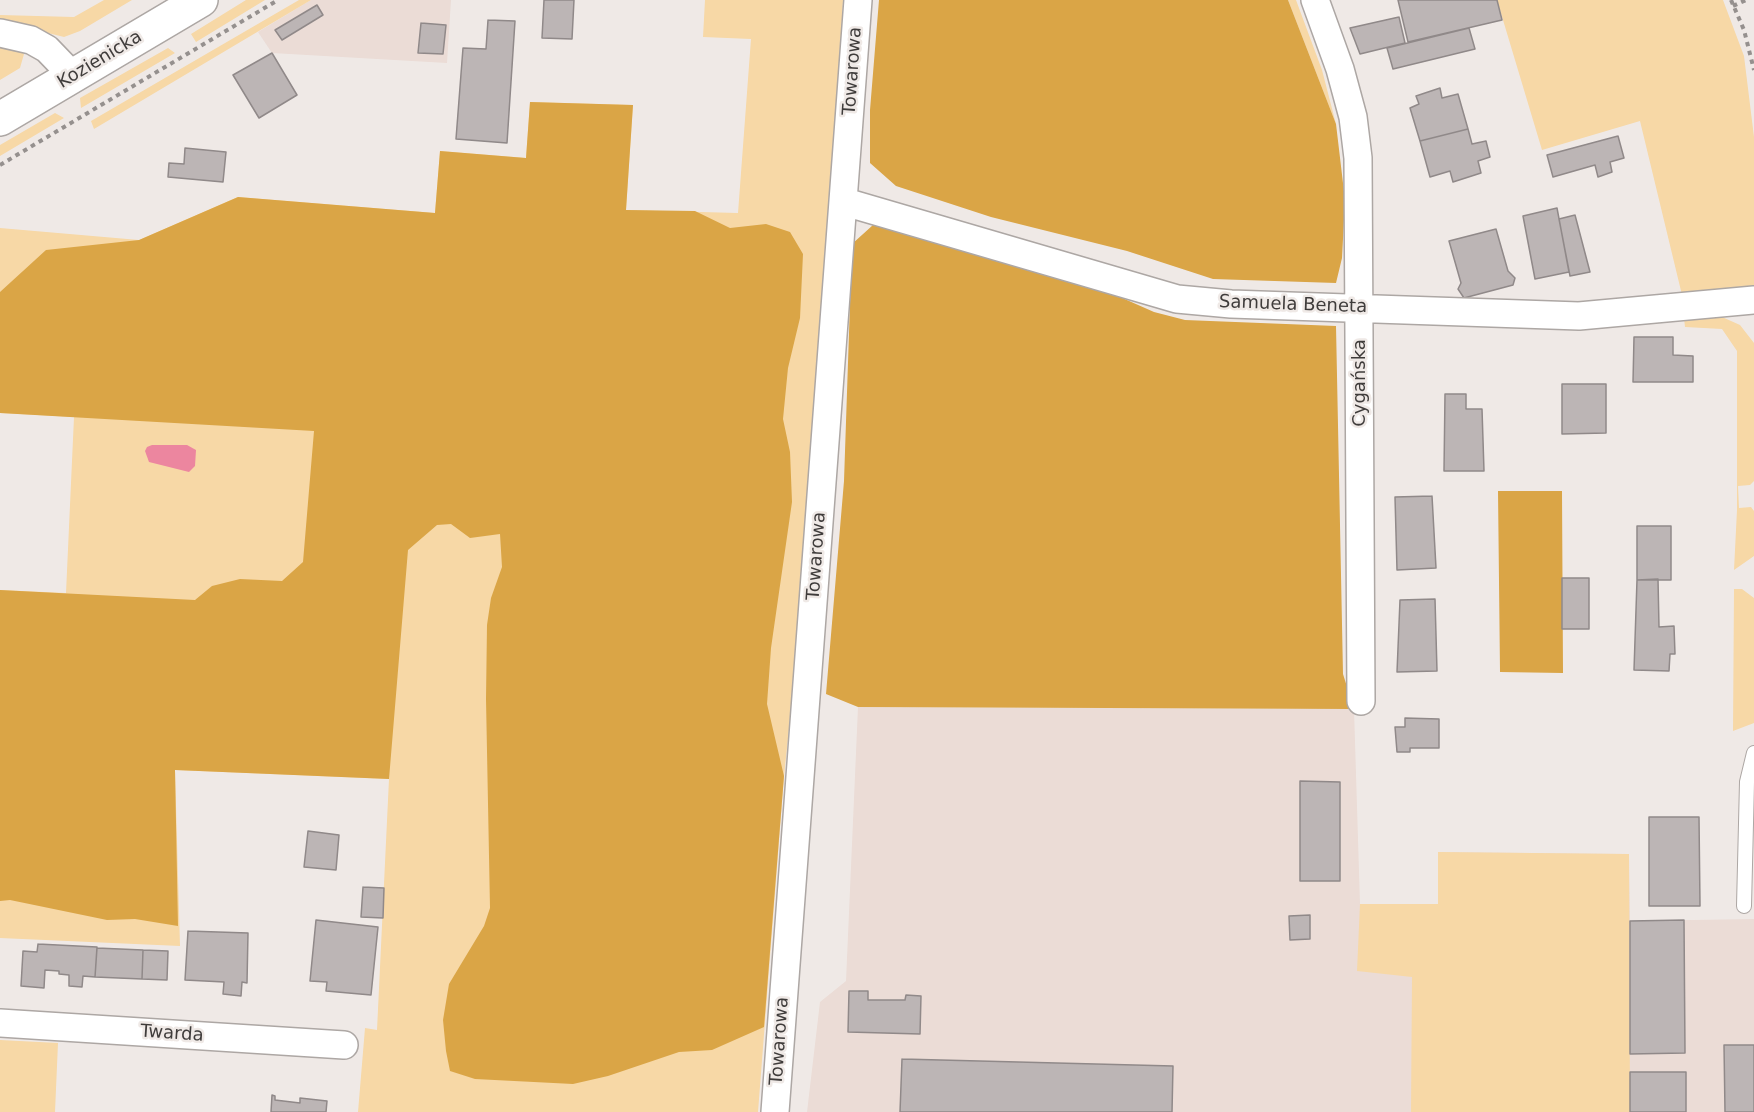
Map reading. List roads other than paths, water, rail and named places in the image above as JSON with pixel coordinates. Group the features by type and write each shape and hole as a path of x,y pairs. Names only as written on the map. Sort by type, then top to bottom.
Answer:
{"main road":[{"name":"Kozienicka","path":"0,119 201,0"}],"street":[{"name":"Towarowa","path":"775,1112 858,0"},
{"name":"Cygańska","path":"1315,0 1340,69 1353,117 1358,158 1361,701"},
{"path":"0,33 31,40 47,49 73,76"},
{"name":"Samuela Beneta","path":"844,202 1177,299 1231,304 1579,316 1754,300"},
{"name":"Twarda","path":"0,1023 344,1045"}],"lane":[{"path":"1744,906 1747,782 1754,753"}]}
